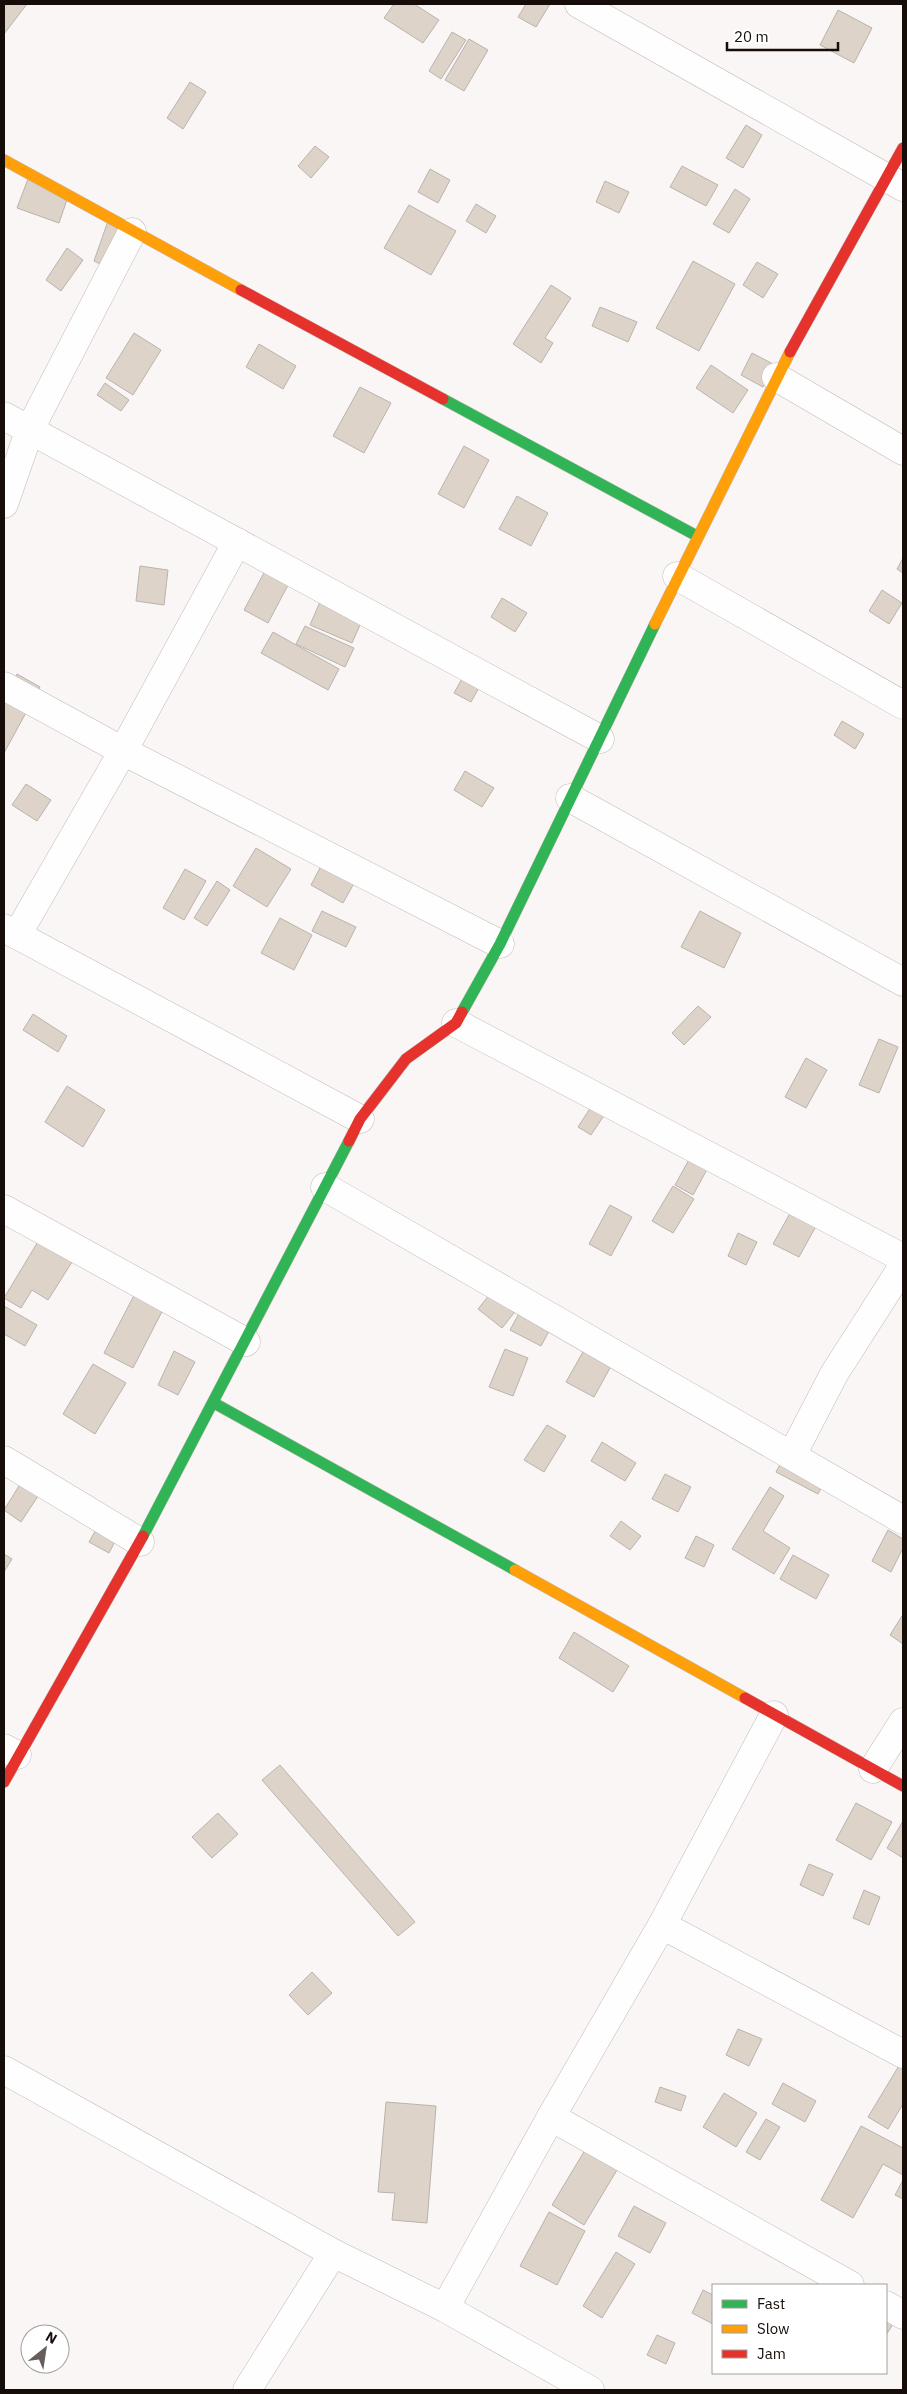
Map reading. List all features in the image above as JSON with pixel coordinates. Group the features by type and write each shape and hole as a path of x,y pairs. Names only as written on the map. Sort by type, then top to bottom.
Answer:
{"street":[{"path":"579,4 895,183"},
{"path":"4,1782 11,1752 140,1542 246,1342 360,1119 406,1059 456,1023 500,944 677,576 776,377 895,183 903,148"},
{"path":"4,160 132,232 697,536"},
{"path":"4,504 30,429 132,232"},
{"path":"776,377 903,451"},
{"path":"4,416 600,739"},
{"path":"237,542 123,751 11,932 360,1119"},
{"path":"677,576 903,705"},
{"path":"4,686 123,751 500,944"},
{"path":"570,798 903,982"},
{"path":"456,1023 903,1258"},
{"path":"325,1188 903,1520"},
{"path":"4,1209 246,1342"},
{"path":"792,1455 834,1374 903,1266"},
{"path":"214,1403 903,1786"},
{"path":"4,1460 140,1542"},
{"path":"444,2308 662,1925 774,1715"},
{"path":"873,1769 903,1722"},
{"path":"662,1925 903,2054"},
{"path":"4,2070 333,2253 444,2308 590,2390"},
{"path":"551,2117 848,2284"},
{"path":"246,2390 333,2253"},
{"path":"887,2307 903,2315"}],"building":[{"path":"4,4 27,4 4,34"},
{"path":"394,4 414,4 439,20 423,43 384,18"},
{"path":"526,4 550,4 536,27 518,17"},
{"path":"838,10 872,28 854,63 820,45"},
{"path":"452,32 466,40 441,79 429,71"},
{"path":"469,39 488,50 464,91 445,80"},
{"path":"190,82 206,92 183,129 167,118"},
{"path":"746,125 762,135 743,168 726,158"},
{"path":"315,146 329,157 311,178 298,166"},
{"path":"682,166 718,185 706,206 670,187"},
{"path":"430,169 450,180 438,203 418,192"},
{"path":"28,179 69,194 59,223 17,208"},
{"path":"605,181 629,192 619,213 596,202"},
{"path":"735,189 750,199 729,233 713,224"},
{"path":"476,204 496,216 486,233 466,221"},
{"path":"409,205 456,231 431,275 384,248"},
{"path":"108,221 125,227 109,268 94,261"},
{"path":"67,248 83,260 61,291 46,280"},
{"path":"693,261 735,284 699,351 656,328"},
{"path":"757,262 778,274 763,298 743,285"},
{"path":"551,285 571,298 545,338 553,343 541,363 513,344"},
{"path":"600,307 637,322 628,342 592,326"},
{"path":"134,333 161,350 133,395 106,378"},
{"path":"259,344 296,366 283,389 246,367"},
{"path":"752,353 775,365 763,387 741,375"},
{"path":"711,365 748,390 733,413 696,388"},
{"path":"105,383 129,400 121,411 97,395"},
{"path":"360,387 391,403 364,453 333,436"},
{"path":"464,446 489,460 464,508 438,494"},
{"path":"517,496 548,513 531,546 499,529"},
{"path":"272,558 296,570 268,623 244,610"},
{"path":"903,558 903,573 897,569"},
{"path":"140,566 168,570 164,605 136,601"},
{"path":"326,588 368,607 352,643 310,625"},
{"path":"882,590 902,603 889,624 869,611"},
{"path":"502,598 527,613 515,632 491,617"},
{"path":"305,626 354,648 345,667 296,644"},
{"path":"273,632 339,669 328,690 261,653"},
{"path":"469,666 486,675 471,702 454,693"},
{"path":"17,674 40,687 4,753 4,698"},
{"path":"842,721 864,734 855,749 834,735"},
{"path":"465,771 494,788 482,807 454,790"},
{"path":"26,784 51,800 37,821 12,805"},
{"path":"256,848 291,869 267,907 233,886"},
{"path":"330,849 363,867 343,903 311,885"},
{"path":"185,869 206,881 184,920 163,908"},
{"path":"217,881 230,890 207,926 194,918"},
{"path":"322,911 356,927 346,947 312,931"},
{"path":"700,911 741,933 724,968 681,947"},
{"path":"280,918 312,935 294,970 261,953"},
{"path":"698,1006 711,1017 684,1045 672,1033"},
{"path":"33,1014 67,1036 58,1052 23,1030"},
{"path":"879,1039 898,1047 879,1093 859,1085"},
{"path":"806,1058 827,1070 806,1108 785,1097"},
{"path":"67,1086 105,1110 83,1147 45,1122"},
{"path":"598,1096 611,1105 591,1135 578,1127"},
{"path":"697,1145 715,1155 693,1195 675,1185"},
{"path":"673,1186 694,1199 673,1233 652,1221"},
{"path":"610,1205 632,1217 611,1256 589,1244"},
{"path":"794,1206 820,1219 799,1257 773,1244"},
{"path":"45,1230 79,1251 48,1300 32,1290 21,1308 4,1298"},
{"path":"738,1233 757,1242 746,1265 728,1256"},
{"path":"141,1282 170,1296 133,1368 104,1353"},
{"path":"494,1289 518,1308 502,1328 478,1309"},
{"path":"4,1306 37,1325 25,1346 4,1334"},
{"path":"522,1308 553,1324 541,1346 510,1330"},
{"path":"588,1343 615,1359 594,1397 566,1382"},
{"path":"505,1349 528,1358 513,1396 489,1387"},
{"path":"174,1351 195,1362 178,1395 158,1385"},
{"path":"93,1364 126,1383 95,1434 63,1414"},
{"path":"547,1425 566,1436 544,1472 524,1460"},
{"path":"602,1442 636,1463 625,1481 591,1461"},
{"path":"789,1448 830,1470 818,1494 776,1472"},
{"path":"665,1474 691,1487 678,1512 652,1499"},
{"path":"24,1478 42,1490 21,1522 4,1510"},
{"path":"770,1487 784,1496 763,1531 790,1548 774,1574 732,1549"},
{"path":"105,1514 124,1524 109,1553 89,1542"},
{"path":"621,1521 641,1536 630,1550 610,1536"},
{"path":"888,1530 903,1539 903,1548 891,1572 872,1561"},
{"path":"696,1536 714,1545 704,1567 685,1558"},
{"path":"4,1554 12,1559 4,1572"},
{"path":"793,1555 829,1575 816,1599 780,1579"},
{"path":"903,1616 903,1644 890,1635"},
{"path":"574,1632 629,1666 613,1692 559,1658"},
{"path":"280,1765 415,1922 398,1936 262,1780"},
{"path":"856,1803 892,1822 871,1860 836,1840"},
{"path":"218,1813 238,1834 212,1858 192,1837"},
{"path":"903,1821 903,1858 887,1848"},
{"path":"809,1864 833,1874 823,1896 800,1885"},
{"path":"864,1890 880,1897 869,1925 853,1918"},
{"path":"312,1972 332,1993 308,2015 289,1995"},
{"path":"738,2029 762,2039 749,2066 726,2055"},
{"path":"903,2059 903,2104 888,2129 868,2117"},
{"path":"783,2083 816,2101 805,2122 772,2104"},
{"path":"660,2087 686,2096 681,2111 655,2102"},
{"path":"724,2093 757,2113 736,2147 703,2127"},
{"path":"386,2102 436,2106 427,2223 392,2220 395,2193 378,2192"},
{"path":"766,2119 780,2127 760,2160 746,2152"},
{"path":"861,2126 903,2148 903,2175 883,2164 853,2218 821,2200"},
{"path":"594,2135 626,2155 584,2225 552,2205"},
{"path":"903,2180 903,2199 895,2195"},
{"path":"634,2206 666,2223 650,2253 618,2236"},
{"path":"549,2212 585,2231 557,2285 520,2266"},
{"path":"616,2252 635,2264 602,2318 583,2306"},
{"path":"703,2290 712,2294 712,2323 692,2313"},
{"path":"887,2299 903,2309 887,2333"},
{"path":"657,2335 675,2343 666,2364 647,2355"}],"traffic: fast":[{"path":"443,399 697,536"},
{"path":"462,1012 500,944 655,624"},
{"path":"143,1536 349,1141"},
{"path":"214,1403 515,1570"}],"traffic: slow":[{"path":"4,160 241,290"},
{"path":"655,624 790,352"},
{"path":"515,1570 745,1698"}],"traffic: jam":[{"path":"790,352 903,148"},
{"path":"241,290 443,399"},
{"path":"349,1141 360,1119 406,1059 456,1023 462,1012"},
{"path":"4,1782 143,1536"},
{"path":"745,1698 903,1786"}]}
